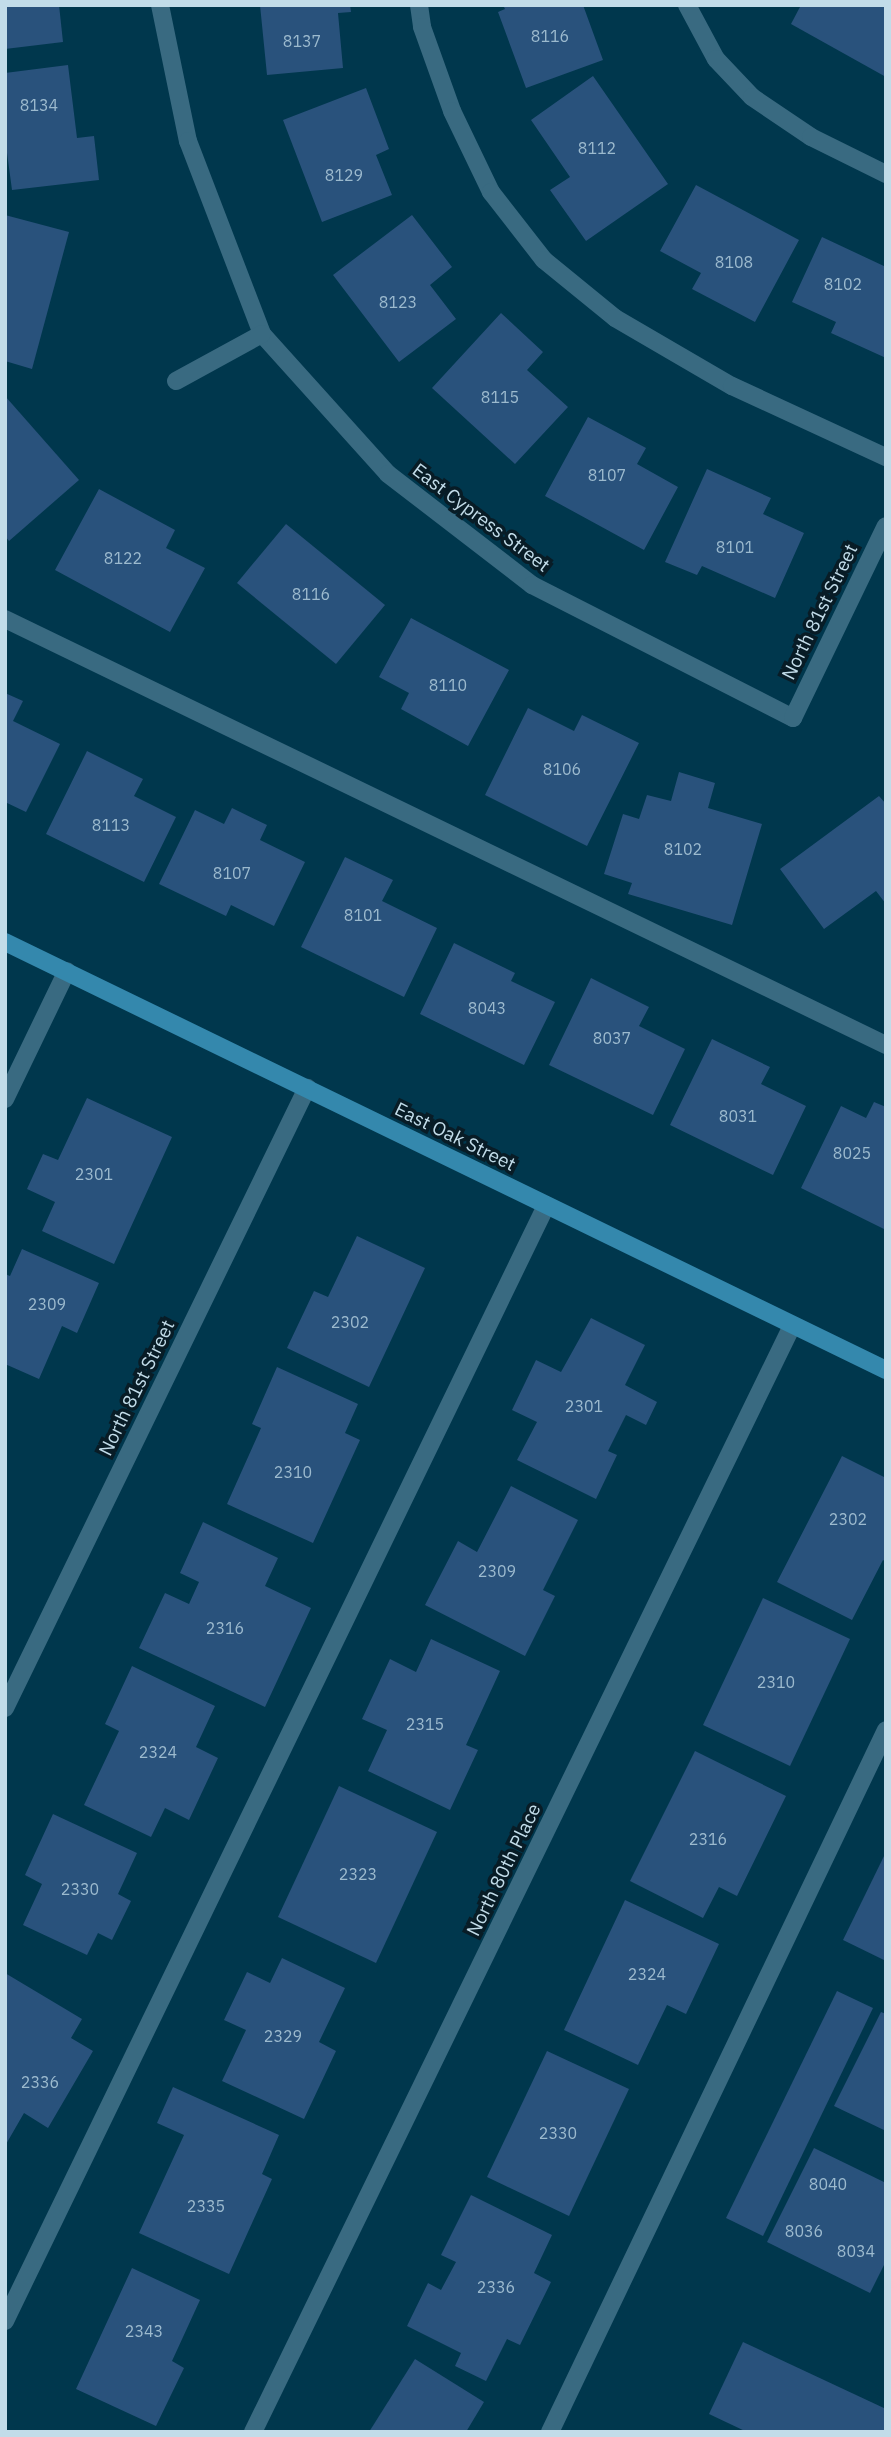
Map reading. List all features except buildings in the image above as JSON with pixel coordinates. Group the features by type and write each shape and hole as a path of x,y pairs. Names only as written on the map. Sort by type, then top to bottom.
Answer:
{"street":[{"name":"East Cypress Street","path":"160,5 188,141 262,334 388,474 532,585 793,718"},
{"path":"419,5 422,27 452,111 491,192 544,260 615,318 720,379 886,457"},
{"path":"688,8 716,59 752,97 811,137 886,174"},
{"path":"176,381 262,334"},
{"name":"North 81st Street","path":"793,718 886,526"},
{"path":"5,620 886,1045"},
{"name":"East Oak Street","path":"5,942 886,1370"},
{"path":"5,1099 67,971"},
{"name":"North 81st Street","path":"5,1708 307,1087"},
{"path":"5,2321 546,1206"},
{"name":"North 80th Place","path":"253,2432 792,1326"},
{"path":"550,2432 886,1730"}]}
